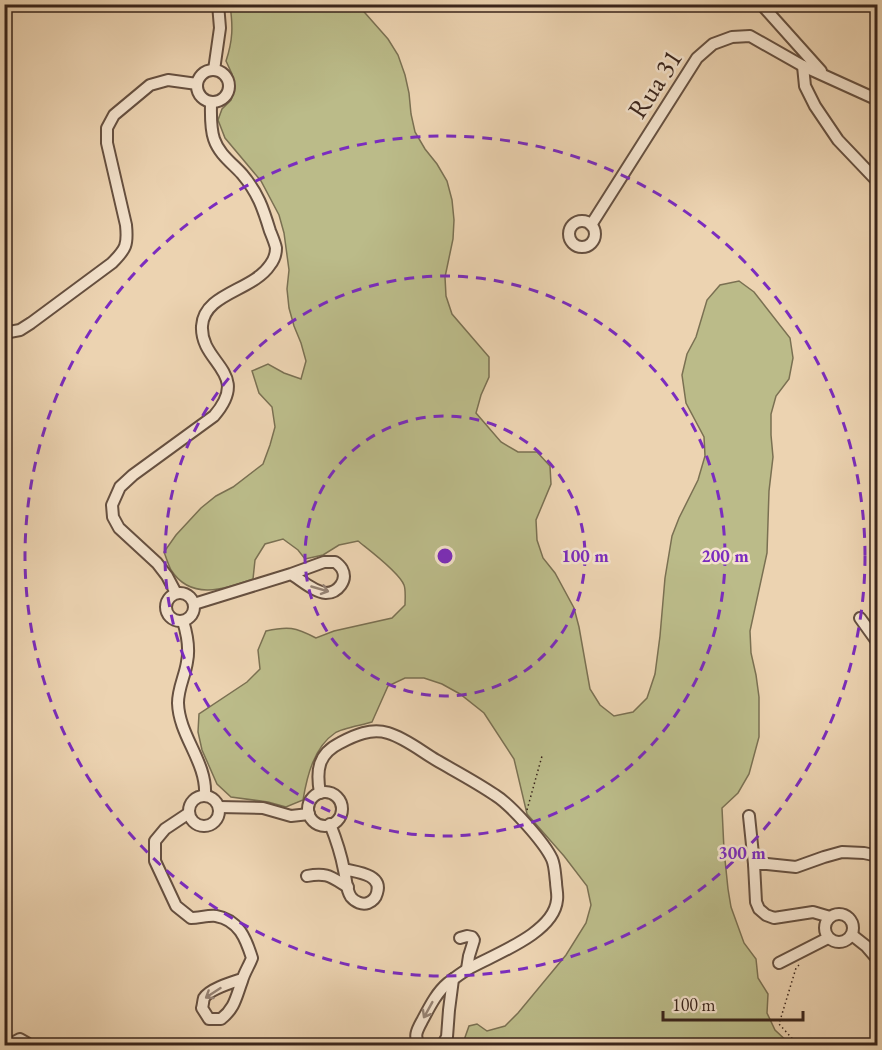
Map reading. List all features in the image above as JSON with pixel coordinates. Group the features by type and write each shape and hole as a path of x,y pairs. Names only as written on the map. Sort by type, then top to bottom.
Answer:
{"street":[{"path":"214,70 220,28 218,4"},
{"name":"Rua 31","path":"761,4 825,76"},
{"name":"Rua 31","path":"591,225 697,58 713,44 732,37 750,36 803,66 878,100"},
{"path":"803,66 806,86 815,106 838,140 878,182"},
{"path":"214,70 224,74 229,88 225,97 211,102 202,98 197,84 201,75 214,70"},
{"path":"4,333 20,330 31,323 112,263 124,251 127,239 126,225 107,143 107,129 114,114 150,85 168,80 197,84"},
{"path":"176,593 157,563 119,528 112,505 120,487 133,475 214,416 223,406 228,383 207,347 202,333 206,312 216,301 262,275 274,260 276,249 264,209 256,192 222,154 214,139 211,125 211,102"},
{"path":"194,604 291,574"},
{"path":"176,593 187,595 194,604 193,611 183,621 176,620 166,610 166,603 176,593"},
{"path":"860,618 878,643"},
{"path":"183,621 189,647 178,703 182,725 202,768 206,785 205,795"},
{"path":"320,793 319,767 327,750 355,736 372,731 388,733 496,795 524,823 546,849 553,862 557,900 547,921 536,932 519,943 467,969 445,986 434,1000 416,1032 416,1041 420,1046"},
{"path":"320,793 331,793 340,801 341,812 335,822 330,825 325,826 315,822 309,814 311,799 320,793"},
{"path":"205,795 214,799 219,807 220,812 216,821 208,826 198,825 190,818 189,809 196,797 205,795"},
{"path":"219,807 262,808 291,816 309,814"},
{"path":"189,813 165,829 155,840 155,861 176,906 192,918 215,916 230,921 245,937 252,958 242,979"},
{"path":"749,816 756,902 759,909 766,915 779,919 813,912 830,917"},
{"path":"330,825 338,844 348,887 352,898 360,903 370,902 377,895 376,881 369,875 344,868"},
{"path":"754,864 796,867 842,852 878,856"},
{"path":"307,876 320,873 328,875 348,887"},
{"path":"838,914 846,915 854,927 852,935 841,943 836,942 828,938 825,924 830,917 838,914"},
{"path":"852,935 878,960"},
{"path":"460,938 467,936 474,940 467,969"},
{"path":"779,963 828,938"},
{"path":"442,1046 447,1037 453,979"},
{"path":"8,1046 20,1039 29,1046"}],"path":[{"path":"524,823 542,756"},
{"path":"799,1046 779,1024 796,968 804,961"}],"green space":[{"path":"230,5 358,5 388,39 398,55 409,93 415,132 447,181 452,200 453,239 445,277 446,296 452,314 489,357 489,377 476,413 501,442 518,452 537,452 550,466 551,484 536,520 537,540 543,558 555,573 574,608 590,689 600,705 614,716 633,712 647,698 655,674 665,578 672,536 698,480 705,456 704,437 686,403 682,375 687,354 696,337 707,300 720,285 739,281 754,292 790,338 793,358 789,379 776,396 771,414 773,457 769,491 767,553 750,631 751,653 759,697 759,737 749,774 738,793 722,808 724,850 731,907 744,943 756,959 758,978 768,994 767,1013 775,1030 791,1045 461,1045 469,1026 477,1024 487,1031 505,1026 518,1013 566,955 586,923 591,905 587,886 527,814 514,759 484,713 460,694 442,684 424,678 405,678 388,686 372,722 338,731 322,746 309,772 303,800 286,807 231,797 217,784 202,750 198,732 199,714 247,682 260,669 258,650 266,631 280,628 291,629 316,638 334,631 392,618 405,605 405,590 401,580 358,541 339,545 323,555 305,559 298,550 283,539 265,544 255,560 253,579 209,590 188,586 179,580 171,570 164,552 201,508 263,464 275,427 272,407 259,393 252,371 268,364 301,379 306,361 289,308 287,289 289,270 279,215 261,181 225,138 218,120 222,109 231,100 235,88 226,61 232,33"}]}
